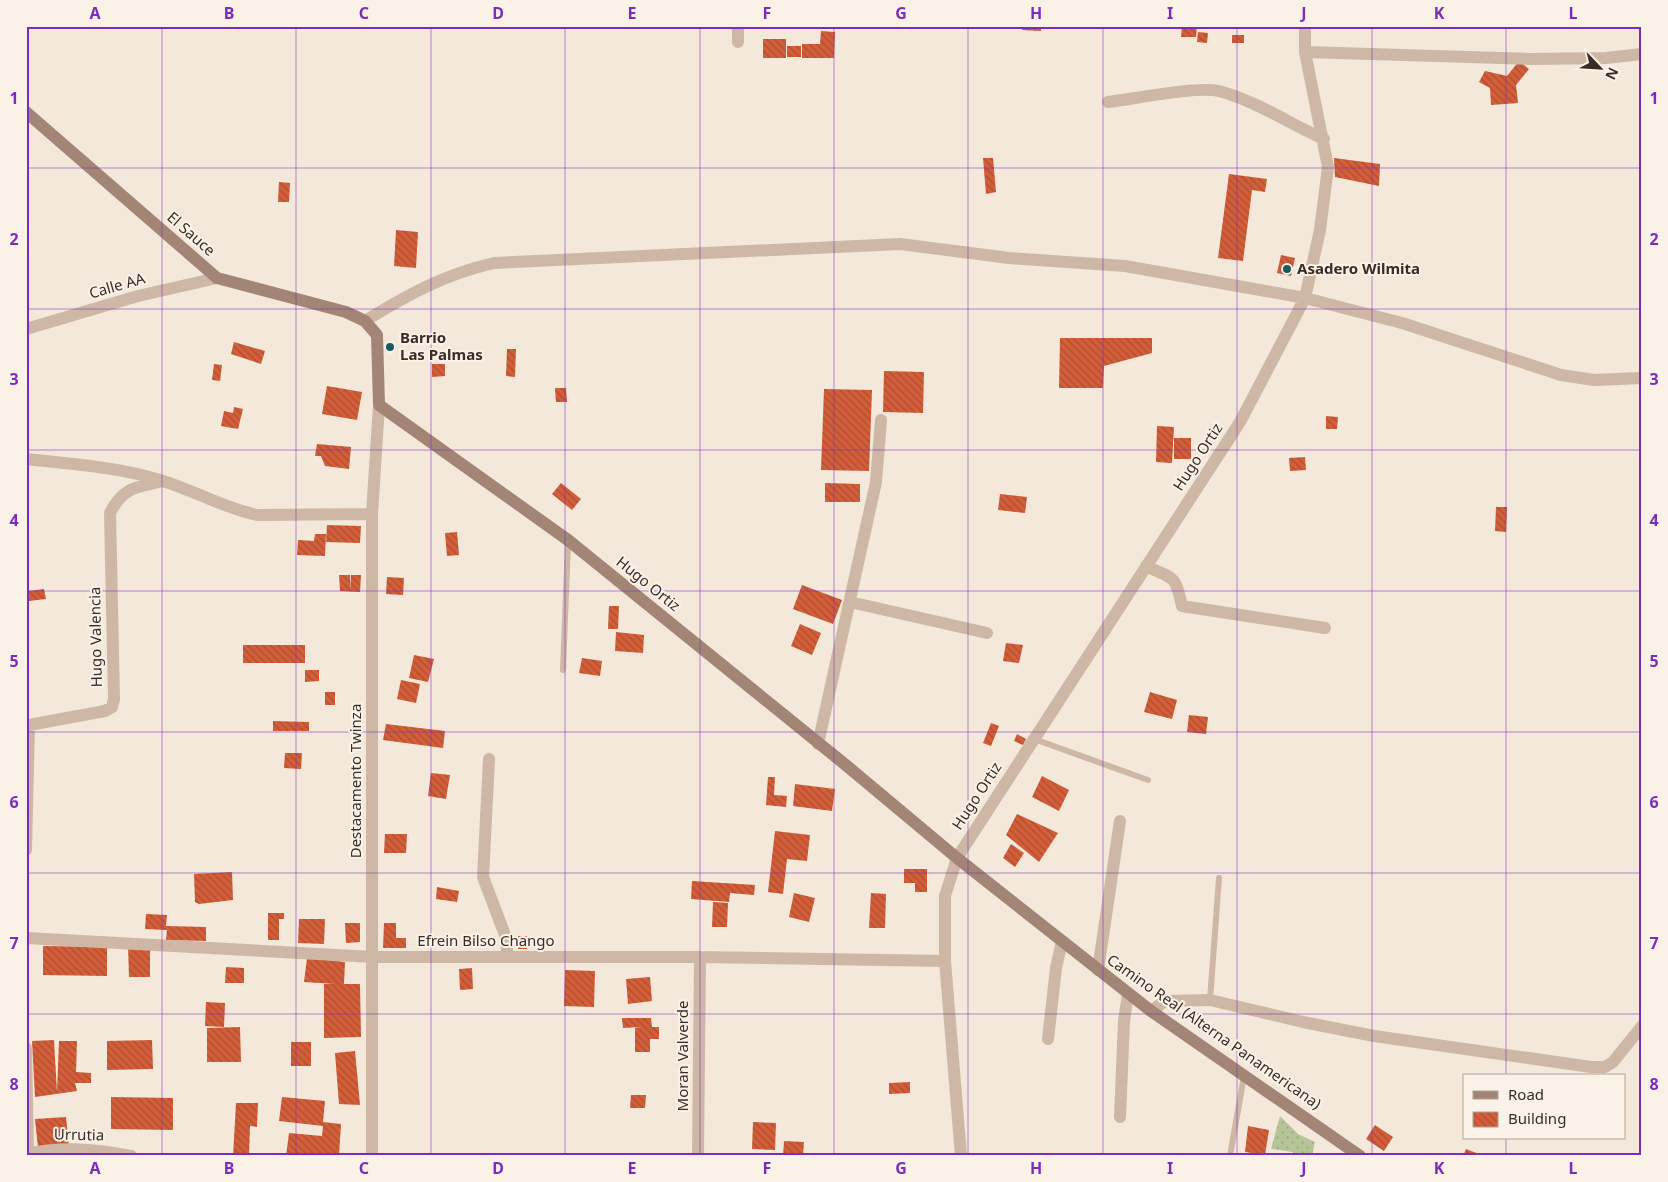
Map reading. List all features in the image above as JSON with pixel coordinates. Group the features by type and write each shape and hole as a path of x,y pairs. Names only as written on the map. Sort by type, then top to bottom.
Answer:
{"street":[{"path":"738,26 738,42"},
{"name":"Hugo Ortiz","path":"961,1156 945,961 945,896 957,858 1240,422 1305,298 1320,230 1328,167 1324,139 1305,52 1306,26"},
{"path":"1305,52 1532,60 1606,58 1642,54"},
{"path":"1108,102 1199,91 1218,91 1324,139"},
{"name":"El Sauce","path":"26,112 217,278 346,312 365,321"},
{"path":"379,406 376,335 365,321 410,293 470,269 494,263 900,244 1009,258 1125,266 1305,298 1402,323 1562,375 1594,380 1642,378"},
{"name":"Calle AA","path":"26,329 138,296 217,278"},
{"name":"Hugo Ortiz","path":"379,406 568,540 847,766 957,858"},
{"name":"Destacamento Twinza","path":"372,1156 372,514 379,406"},
{"path":"818,744 876,482 881,420"},
{"path":"26,459 118,470 163,481 240,512 257,515 372,514"},
{"name":"Hugo Valencia","path":"26,850 28,725 105,711 112,707 114,700 110,513 116,499 128,490 163,481"},
{"path":"1146,566 1178,584 1182,606 1325,628"},
{"path":"850,602 987,633"},
{"path":"489,759 483,877 505,935 508,957"},
{"path":"1098,970 1120,821"},
{"name":"Camino Real (Alterna Panamericana)","path":"957,858 1128,994 1360,1156"},
{"name":"Efrein Bilso Chango","path":"26,938 373,957 700,957 945,961"},
{"path":"1048,1039 1056,968 1062,941"},
{"name":"Moran Valverde","path":"698,1156 700,957"},
{"path":"1120,1117 1124,1021 1128,994"},
{"path":"1151,1011 1165,1001 1210,1000 1303,1022 1374,1036 1591,1068 1605,1068 1613,1062 1642,1026"},
{"path":"26,1048 28,1154"},
{"name":"Urrutia","path":"28,1154 60,1148 100,1150 131,1156"}],"lane":[{"path":"563,670 568,540"},
{"path":"1034,740 1148,780"},
{"path":"1210,1000 1219,878"},
{"path":"1230,1156 1244,1075"}],"green space":[{"path":"1280,1116 1298,1134 1315,1142 1312,1156 1292,1156 1293,1152 1271,1149"}],"building":[{"path":"1022,26 1041,26 1041,31 1022,30"},
{"path":"1182,26 1197,26 1196,37 1181,37"},
{"path":"821,31 835,32 834,58 802,58 802,44 820,44"},
{"path":"1198,32 1208,33 1207,43 1197,42"},
{"path":"1232,35 1244,35 1244,43 1232,43"},
{"path":"763,39 786,39 786,58 763,58"},
{"path":"787,46 801,46 801,57 787,57"},
{"path":"1519,61 1529,69 1516,85 1518,103 1491,105 1490,88 1479,82 1485,71 1507,76"},
{"path":"983,158 993,158 996,192 986,194"},
{"path":"1334,158 1380,164 1379,186 1335,177"},
{"path":"1229,174 1267,179 1265,192 1252,190 1243,261 1218,258"},
{"path":"279,182 290,183 289,202 278,202"},
{"path":"396,230 418,232 416,268 394,266"},
{"path":"1281,255 1295,258 1291,276 1277,273"},
{"path":"1060,338 1152,338 1152,353 1104,366 1103,388 1059,388"},
{"path":"234,342 265,351 261,364 231,354"},
{"path":"507,349 516,349 515,377 506,376"},
{"path":"214,364 222,365 220,381 212,380"},
{"path":"432,364 445,364 445,376 432,377"},
{"path":"884,371 924,372 923,413 883,412"},
{"path":"327,386 362,392 357,420 322,414"},
{"path":"555,388 566,388 567,402 556,402"},
{"path":"824,389 872,390 869,471 821,470"},
{"path":"234,407 243,409 238,429 221,426 224,411 233,413"},
{"path":"1326,416 1338,417 1337,429 1326,429"},
{"path":"1157,426 1174,427 1172,463 1156,462"},
{"path":"1174,438 1191,438 1191,459 1174,459"},
{"path":"317,444 351,447 349,469 325,466 321,456 315,456"},
{"path":"1305,457 1306,470 1290,471 1289,458"},
{"path":"561,483 581,499 572,510 552,494"},
{"path":"825,483 860,484 860,502 825,502"},
{"path":"1000,494 1027,497 1025,513 998,510"},
{"path":"1496,507 1507,507 1506,532 1495,531"},
{"path":"327,525 361,526 360,543 326,542"},
{"path":"457,532 459,555 447,556 445,533"},
{"path":"315,534 326,534 325,556 297,555 298,540 314,541"},
{"path":"339,575 350,575 350,590 351,575 361,575 360,592 340,591"},
{"path":"387,577 404,578 403,595 386,594"},
{"path":"802,585 842,600 833,624 793,609"},
{"path":"44,589 46,599 29,601 28,591"},
{"path":"609,606 619,606 618,629 608,629"},
{"path":"800,624 821,633 812,655 791,646"},
{"path":"616,632 644,635 643,653 615,651"},
{"path":"1006,643 1023,645 1019,663 1003,661"},
{"path":"243,645 305,645 305,663 243,663"},
{"path":"414,655 434,659 428,682 409,678"},
{"path":"582,658 602,661 600,676 579,673"},
{"path":"305,670 319,670 319,681 305,682"},
{"path":"401,680 420,684 416,703 397,699"},
{"path":"325,692 335,692 335,705 325,705"},
{"path":"1150,692 1177,700 1172,719 1144,712"},
{"path":"1189,715 1208,717 1206,734 1187,732"},
{"path":"273,721 309,722 309,731 273,731"},
{"path":"991,723 999,726 991,746 983,743"},
{"path":"386,724 445,731 443,748 383,740"},
{"path":"1017,734 1026,739 1023,745 1014,741"},
{"path":"285,753 302,753 301,769 284,768"},
{"path":"431,773 450,775 446,799 428,796"},
{"path":"1042,776 1069,790 1059,811 1032,797"},
{"path":"768,777 775,777 774,795 787,796 786,807 766,805"},
{"path":"795,784 835,789 832,811 793,806"},
{"path":"1017,814 1058,833 1039,862 1006,835"},
{"path":"775,831 810,835 807,861 787,859 783,894 768,892"},
{"path":"385,834 407,834 406,853 384,853"},
{"path":"1011,844 1024,853 1015,867 1003,858"},
{"path":"904,869 927,869 927,892 915,892 915,883 904,883"},
{"path":"232,872 233,900 199,904 195,902 194,874"},
{"path":"692,881 755,885 754,895 730,893 729,902 691,899"},
{"path":"437,887 459,891 457,902 436,899"},
{"path":"794,893 815,898 809,922 789,917"},
{"path":"871,893 886,894 885,928 869,928"},
{"path":"713,902 728,903 727,927 712,927"},
{"path":"268,913 284,913 284,919 279,919 279,940 268,940"},
{"path":"146,914 167,915 166,926 206,927 206,941 166,940 167,930 145,929"},
{"path":"299,919 325,919 324,944 298,943"},
{"path":"345,923 360,923 360,942 346,943"},
{"path":"384,923 396,923 396,938 406,938 406,948 383,948"},
{"path":"518,936 527,936 527,949 518,949"},
{"path":"43,946 107,947 107,976 43,975"},
{"path":"128,946 150,946 150,977 129,977"},
{"path":"307,958 345,962 344,984 360,984 361,1037 324,1038 324,984 335,984 304,982"},
{"path":"226,967 244,968 244,983 225,983"},
{"path":"472,968 473,989 460,990 459,969"},
{"path":"565,970 595,971 594,1007 564,1006"},
{"path":"650,977 652,1001 628,1004 626,979"},
{"path":"206,1002 225,1003 224,1027 205,1026"},
{"path":"622,1018 651,1018 652,1027 659,1027 659,1039 650,1039 650,1052 635,1052 635,1028 641,1027 623,1028"},
{"path":"240,1027 241,1062 207,1062 207,1028"},
{"path":"54,1040 57,1092 59,1041 77,1041 76,1072 91,1073 91,1083 75,1083 77,1091 35,1097 32,1041"},
{"path":"152,1040 153,1069 107,1070 107,1041"},
{"path":"291,1042 311,1042 311,1066 291,1066"},
{"path":"355,1051 360,1105 339,1104 335,1053"},
{"path":"910,1082 910,1093 889,1094 889,1083"},
{"path":"631,1095 646,1095 645,1108 630,1108"},
{"path":"111,1097 173,1098 173,1130 111,1129"},
{"path":"282,1097 325,1101 323,1122 341,1124 339,1156 286,1156 289,1133 322,1136 323,1126 279,1121"},
{"path":"236,1103 258,1103 257,1127 250,1126 249,1156 233,1156"},
{"path":"66,1117 69,1146 38,1148 35,1119"},
{"path":"753,1122 776,1123 775,1150 752,1149"},
{"path":"1375,1125 1393,1137 1384,1151 1366,1139"},
{"path":"1248,1126 1269,1130 1265,1155 1245,1152"},
{"path":"784,1141 804,1142 803,1156 783,1156"},
{"path":"1466,1149 1484,1156 1463,1156"}],"place":[{"name":"Asadero Wilmita","path":"1287,269"},
{"name":"Barrio Las Palmas","path":"390,347"}]}
